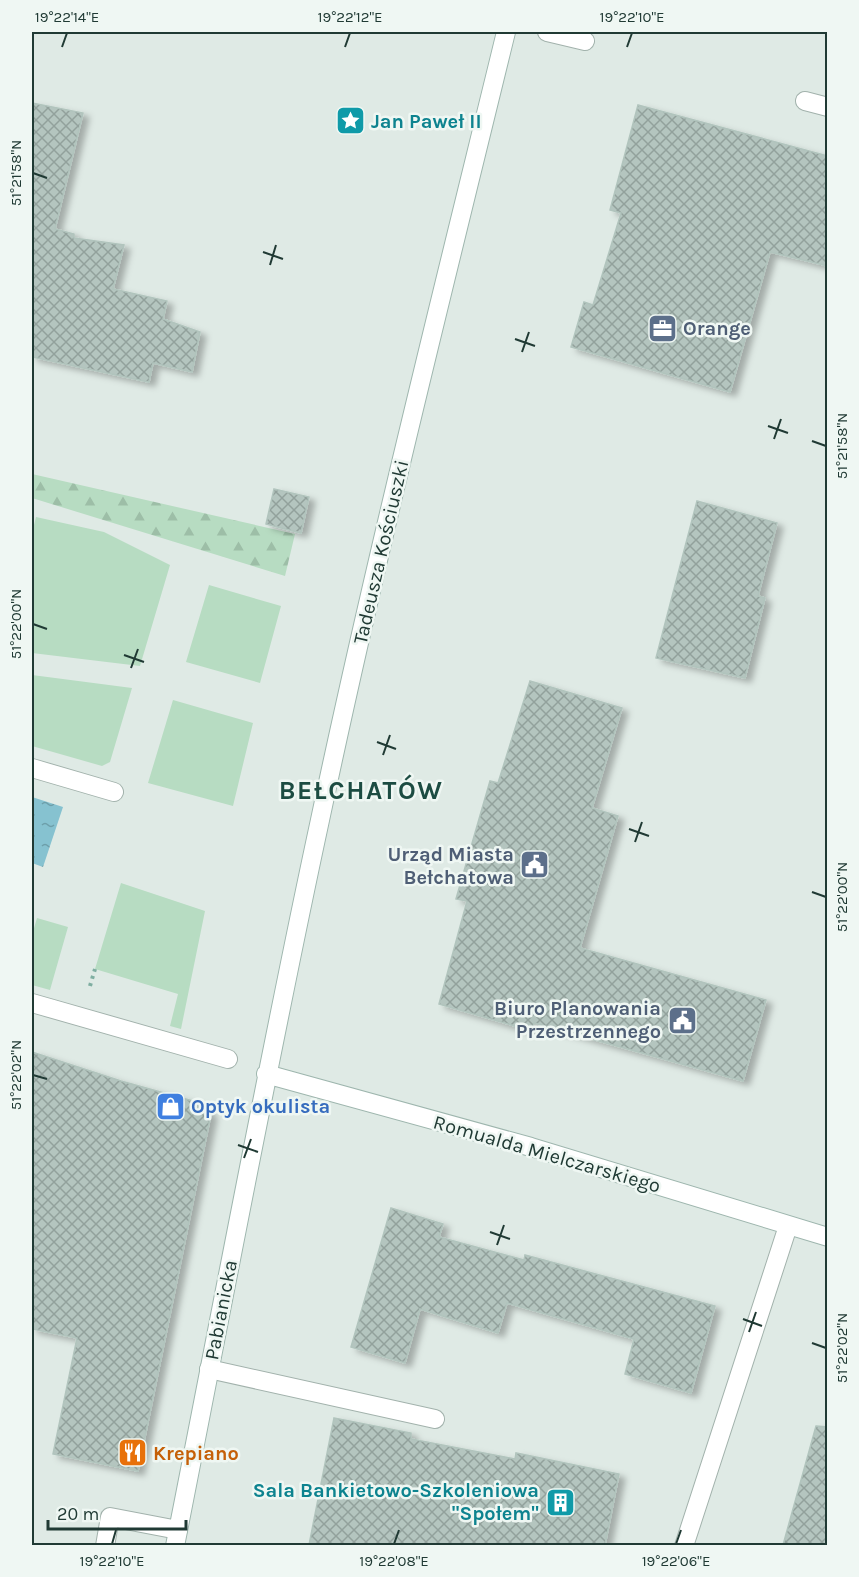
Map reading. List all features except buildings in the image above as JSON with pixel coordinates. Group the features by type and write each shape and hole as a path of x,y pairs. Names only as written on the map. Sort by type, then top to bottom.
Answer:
{"street":[{"name":"Tadeusza Kościuszki","path":"266,1074 427,351 506,32"},
{"path":"547,32 585,41"},
{"path":"805,101 828,107"},
{"path":"32,768 114,792"},
{"path":"32,1003 228,1059"},
{"name":"Romualda Mielczarskiego","path":"266,1074 531,1147 828,1237"},
{"name":"Pabianicka","path":"177,1538 266,1074"},
{"path":"684,1545 788,1226"},
{"path":"209,1369 435,1419"},
{"path":"105,1545 110,1517 177,1538"}],"green space":[{"path":"32,474 295,534 285,576 32,498"},
{"path":"36,517 104,532 170,565 140,666 32,653 32,533"},
{"path":"209,585 281,606 260,683 186,662"},
{"path":"32,675 132,688 110,762 102,766 32,746"},
{"path":"173,700 253,723 233,806 148,783"},
{"path":"121,883 205,911 181,1029 170,1026 178,994 95,969"},
{"path":"37,918 68,927 50,990 32,985 32,935"}],"water":[{"path":"32,797 63,807 43,867 32,863"}],"place":[{"name":"Jan Paweł II","path":"350,121"},
{"name":"Orange","path":"662,328"},
{"name":"Urząd Miasta Bełchatowa","path":"535,865"},
{"name":"Biuro Planowania Przestrzennego","path":"682,1020"},
{"name":"Optyk okulista","path":"170,1106"},
{"name":"Krepiano","path":"132,1453"},
{"name":"Sala Bankietowo-Szkoleniowa \"Społem\"","path":"560,1502"}],"district":[{"name":"BEŁCHATÓW","path":"361,790"}]}
